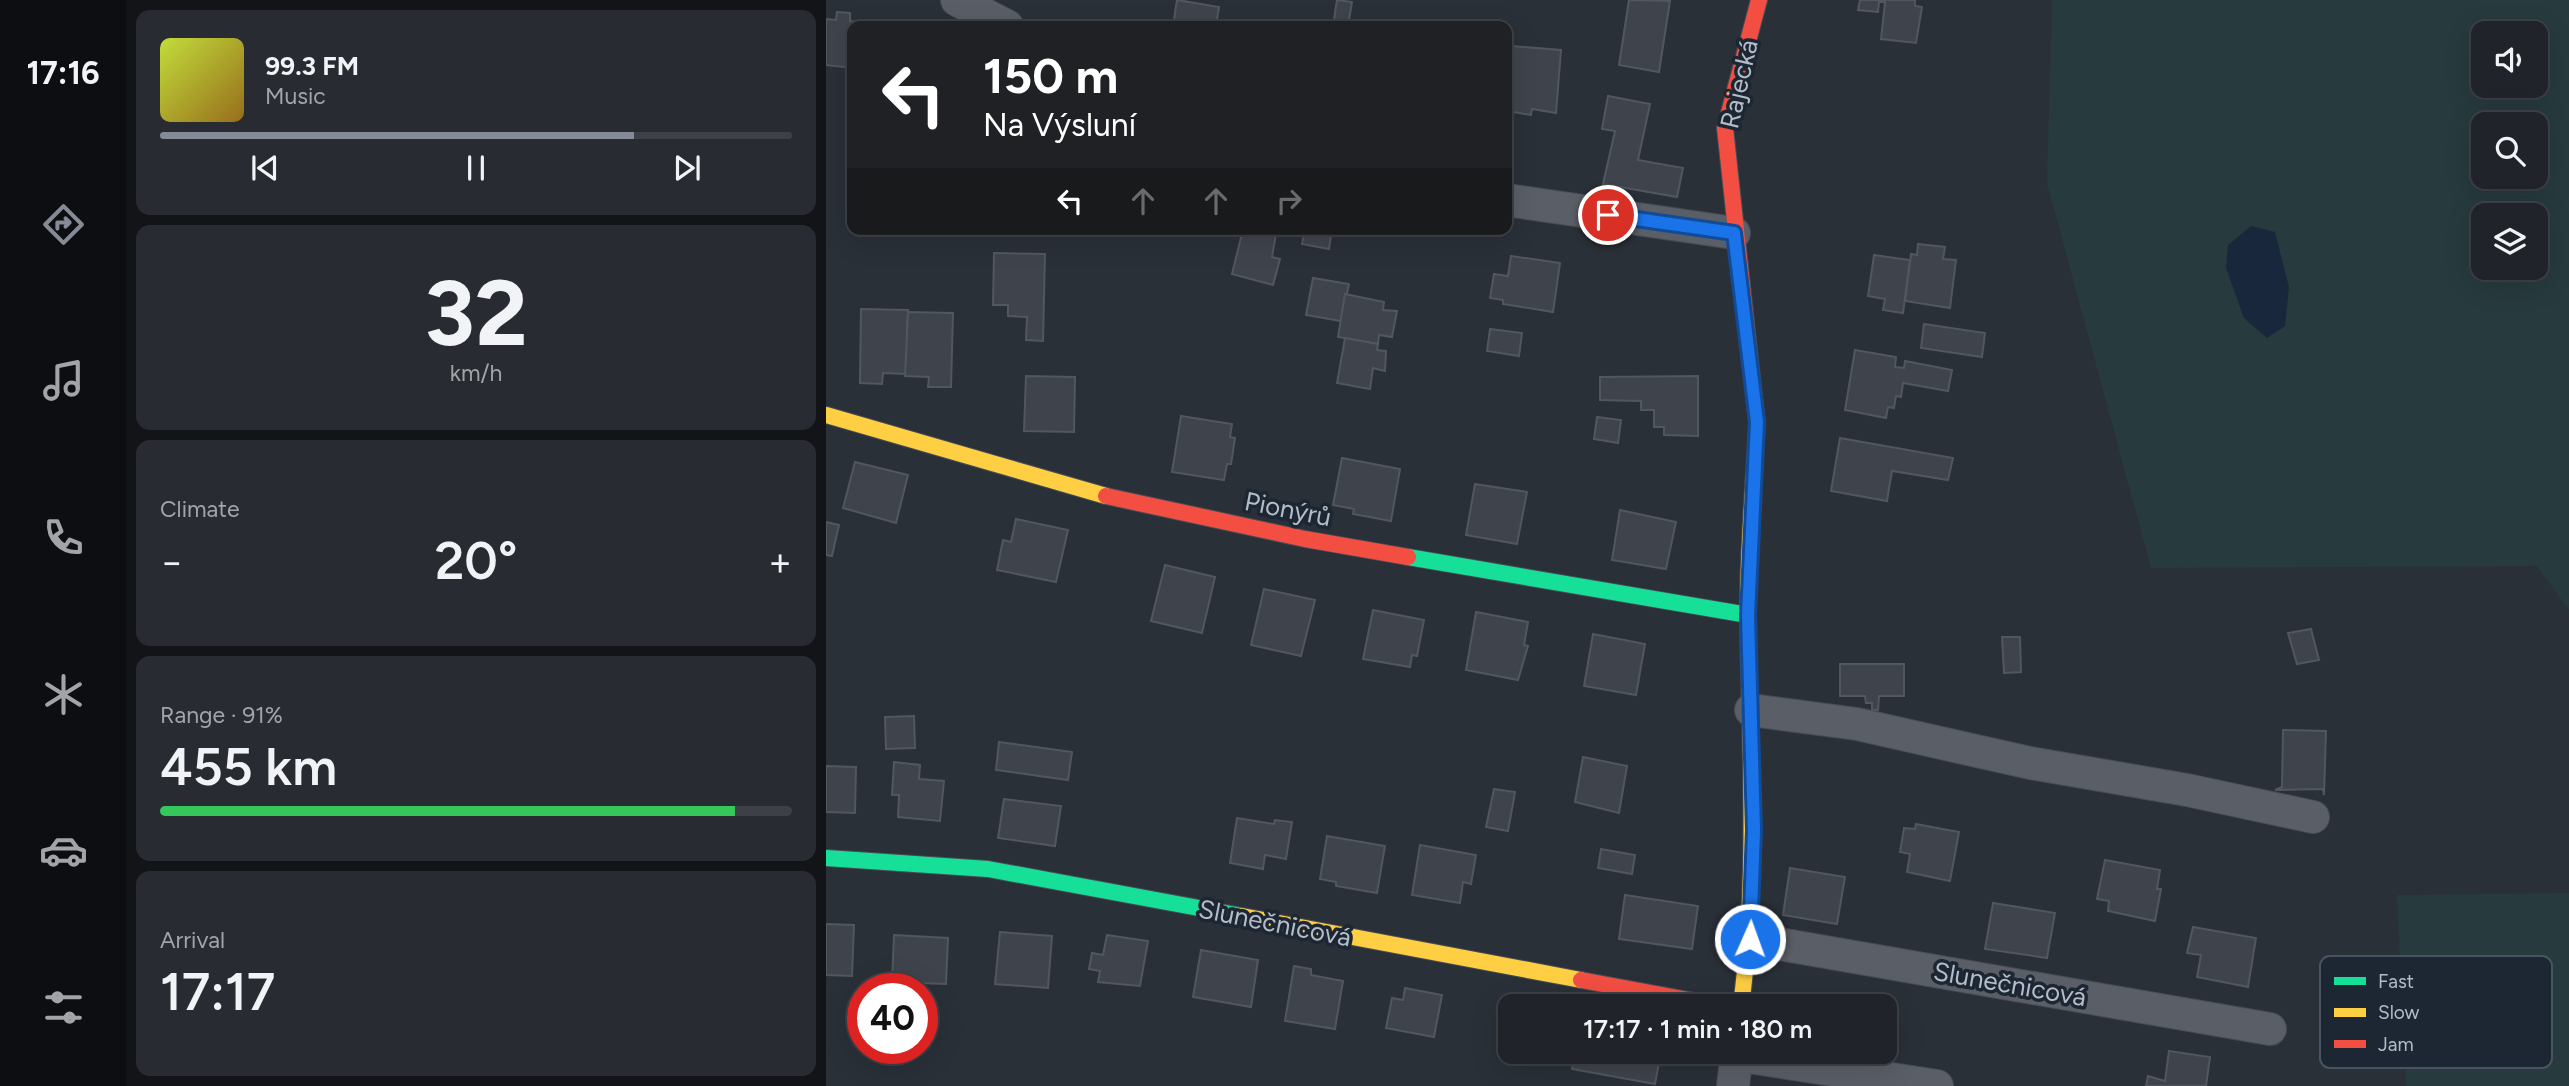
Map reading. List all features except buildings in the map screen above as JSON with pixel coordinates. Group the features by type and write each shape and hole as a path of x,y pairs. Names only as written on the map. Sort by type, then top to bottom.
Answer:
{"street":[{"path":"957,0 997,21"},
{"name":"Rajecká","path":"1743,994 1750,939 1754,830 1748,615 1757,422 1734,233 1725,128 1759,0"},
{"path":"1512,201 1734,233"},
{"name":"Pionýrů","path":"826,415 1102,495 1305,539 1748,615"},
{"path":"1751,710 1857,724 2030,763 2187,790 2313,817"},
{"name":"Slunečnicová","path":"826,858 988,869 1657,994"},
{"name":"Slunečnicová","path":"1750,939 2270,1029"},
{"path":"1733,1086 1736,1064"},
{"path":"1804,1064 1937,1086"}],"green space":[{"path":"2052,0 2569,0 2569,610 2537,566 2151,568 2047,183"},
{"path":"2569,893 2569,1086 2406,1086 2405,1068 2552,1068 2552,956 2400,956 2397,895"}],"water":[{"path":"2251,226 2275,232 2289,287 2285,326 2267,338 2244,318 2226,268 2228,245"}],"traffic: fast":[{"path":"1408,557 1748,615"},
{"path":"826,858 988,869 1242,916"}],"traffic: slow":[{"path":"1742,994 1750,909 1751,861 1748,594 1757,422 1754,397"},
{"path":"826,415 1106,496"},
{"path":"1242,916 1581,980"}],"traffic: jam":[{"path":"1754,397 1725,128 1759,0"},
{"path":"1106,496 1305,539 1408,557"},
{"path":"1581,980 1656,994"}],"route":[{"path":"1608,215 1734,233 1757,422 1748,615 1754,830 1750,939"}]}
